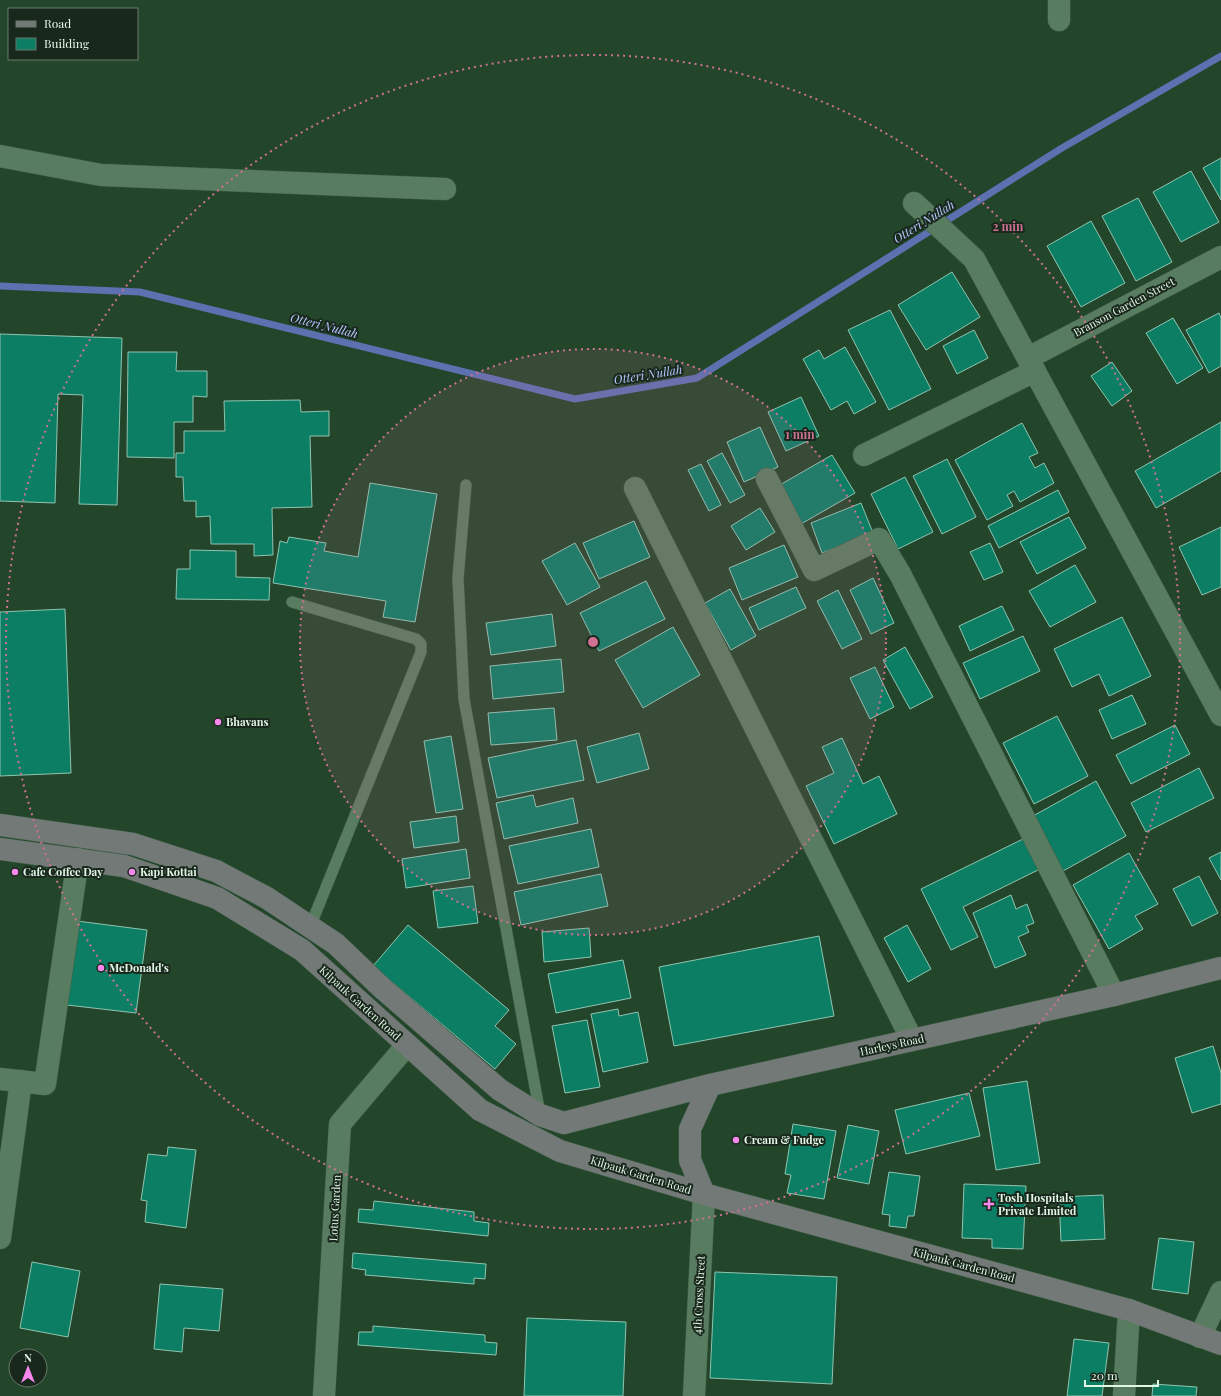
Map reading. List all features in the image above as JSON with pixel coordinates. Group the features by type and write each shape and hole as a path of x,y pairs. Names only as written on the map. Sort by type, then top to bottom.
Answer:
{"main road":[{"path":"0,825 133,844 216,871 267,898 336,944 382,988 500,1090 540,1114"},
{"name":"Kilpauk Garden Road","path":"0,849 124,866 217,898 302,950 480,1110 560,1151 704,1194 1129,1310 1221,1344"},
{"name":"Harleys Road","path":"540,1114 564,1124 710,1085 1114,995 1221,968"},
{"name":"Kilpauk Garden Road","path":"704,1194 690,1160 690,1129 710,1085"}],"street":[{"path":"0,156 101,175 445,189"},
{"path":"914,204 974,259 1221,715"},
{"name":"Branson Garden Street","path":"864,455 1031,364 1221,257"},
{"path":"767,479 814,570 879,540 900,574 1114,995"},
{"path":"635,488 912,1040"},
{"path":"0,1238 10,1080 45,1084 78,859"},
{"name":"Lotus Garden","path":"324,1396 340,1124 407,1045"},
{"name":"4th Cross Street","path":"694,1396 704,1194"},
{"path":"1200,1336 1221,1292"},
{"path":"1124,1396 1129,1310"}],"lane":[{"path":"466,485 458,578 464,699 540,1114"},
{"path":"292,602 416,638 421,644 421,652 310,927"}],"building":[{"path":"1221,158 1221,200 1203,168"},
{"path":"1191,171 1219,222 1181,242 1153,192"},
{"path":"1138,198 1172,262 1136,281 1102,216"},
{"path":"1091,221 1125,283 1081,307 1047,246"},
{"path":"952,272 980,317 926,350 898,305"},
{"path":"890,310 931,389 889,410 848,330"},
{"path":"1219,313 1221,318 1221,366 1209,373 1186,330"},
{"path":"1173,318 1203,368 1177,384 1146,333"},
{"path":"974,330 988,358 957,374 943,346"},
{"path":"0,334 122,338 117,505 79,504 83,395 58,394 55,503 0,501"},
{"path":"845,347 876,402 854,414 847,401 831,410 803,359 819,350 824,359"},
{"path":"128,352 177,352 176,371 207,371 207,397 193,396 193,422 174,422 174,458 127,457"},
{"path":"1112,362 1132,391 1112,406 1091,376"},
{"path":"801,397 819,436 786,451 768,412"},
{"path":"300,400 301,412 329,411 329,436 310,436 312,507 272,508 273,555 254,556 254,544 211,544 210,516 196,517 196,501 184,501 183,477 176,477 176,453 184,453 184,431 225,431 224,401"},
{"path":"1221,422 1221,471 1156,508 1135,471"},
{"path":"1022,423 1038,453 1029,457 1035,468 1044,463 1054,483 1020,502 1014,491 1007,495 1013,506 987,520 955,460"},
{"path":"760,427 778,467 744,482 727,442"},
{"path":"722,453 745,495 730,503 707,461"},
{"path":"832,455 855,493 801,524 778,486"},
{"path":"947,459 976,517 942,534 913,476"},
{"path":"701,464 721,505 709,511 688,470"},
{"path":"905,477 933,532 898,549 871,494"},
{"path":"370,483 437,494 415,622 383,617 386,601 273,583 280,541 287,543 289,537 326,543 324,551 358,557"},
{"path":"1058,490 1069,512 999,548 988,526"},
{"path":"861,503 873,533 822,553 811,523"},
{"path":"760,508 775,532 746,550 731,526"},
{"path":"1069,517 1086,548 1037,574 1020,542"},
{"path":"634,521 650,557 599,579 583,543"},
{"path":"1221,527 1221,587 1202,595 1179,547"},
{"path":"575,543 600,587 567,605 542,561"},
{"path":"990,543 1003,572 984,580 970,552"},
{"path":"784,545 798,577 742,600 729,568"},
{"path":"190,550 236,551 236,577 270,578 269,600 176,599 177,569 190,569"},
{"path":"1075,565 1096,602 1050,627 1029,591"},
{"path":"873,578 894,623 871,634 850,590"},
{"path":"646,581 665,619 599,651 580,613"},
{"path":"796,587 806,608 759,630 749,608"},
{"path":"730,589 756,636 731,650 705,603"},
{"path":"838,590 862,639 842,649 817,601"},
{"path":"1002,606 1014,630 970,651 959,626"},
{"path":"65,609 71,773 0,776 0,612"},
{"path":"552,614 556,646 491,655 486,623"},
{"path":"1122,617 1151,676 1109,696 1099,674 1072,687 1054,649"},
{"path":"673,627 700,675 643,708 615,660"},
{"path":"1023,636 1040,671 980,699 963,663"},
{"path":"905,647 933,697 910,709 883,660"},
{"path":"561,659 564,692 493,699 490,666"},
{"path":"875,667 894,707 870,719 850,678"},
{"path":"1132,695 1146,724 1112,739 1099,710"},
{"path":"554,708 557,740 491,745 488,713"},
{"path":"1057,716 1088,776 1034,804 1003,743"},
{"path":"1175,725 1190,754 1131,784 1116,755"},
{"path":"639,733 649,769 597,783 587,747"},
{"path":"451,736 463,809 436,813 424,741"},
{"path":"842,738 863,784 879,776 897,814 834,844 806,786 834,773 822,747"},
{"path":"576,740 584,780 497,798 488,758"},
{"path":"1199,768 1214,798 1146,832 1131,803"},
{"path":"1096,781 1126,836 1063,871 1033,816"},
{"path":"533,795 536,807 573,798 578,823 504,839 496,803"},
{"path":"456,816 459,842 414,848 410,822"},
{"path":"591,829 599,867 518,884 509,846"},
{"path":"1025,838 1040,869 963,907 978,937 951,950 921,889"},
{"path":"466,849 470,878 406,888 402,859"},
{"path":"1221,852 1221,880 1209,858"},
{"path":"1129,853 1158,904 1135,916 1143,929 1109,949 1073,885"},
{"path":"601,874 608,906 521,925 514,892"},
{"path":"1199,876 1218,913 1192,926 1173,889"},
{"path":"473,886 478,923 438,928 433,891"},
{"path":"1011,895 1016,909 1027,904 1034,923 1026,926 1029,932 1018,937 1026,955 995,968 973,913"},
{"path":"77,921 147,930 136,1013 67,1005"},
{"path":"408,925 509,1010 495,1026 516,1044 495,1069 373,966"},
{"path":"907,925 931,969 908,982 884,938"},
{"path":"589,928 591,957 544,962 542,932"},
{"path":"819,936 834,1016 674,1046 659,967"},
{"path":"623,960 631,998 556,1013 548,974"},
{"path":"618,1009 619,1016 638,1012 648,1062 603,1072 591,1014"},
{"path":"587,1020 600,1087 565,1093 552,1026"},
{"path":"1213,1046 1221,1073 1221,1104 1192,1113 1175,1058"},
{"path":"1027,1081 1040,1163 996,1170 983,1088"},
{"path":"969,1093 980,1136 906,1154 895,1110"},
{"path":"793,1124 836,1131 824,1199 787,1193 791,1175 785,1174"},
{"path":"848,1125 879,1131 869,1184 837,1178"},
{"path":"168,1147 196,1150 186,1228 145,1222 147,1201 141,1200 148,1154 167,1156"},
{"path":"889,1172 920,1176 914,1216 908,1216 906,1228 889,1226 890,1215 882,1214"},
{"path":"964,1184 1026,1186 1023,1249 992,1248 992,1239 962,1238"},
{"path":"1103,1195 1105,1239 1061,1241 1059,1197"},
{"path":"374,1201 474,1212 474,1221 489,1223 488,1236 358,1222 359,1209 373,1210"},
{"path":"1159,1238 1194,1242 1188,1294 1152,1289"},
{"path":"353,1253 486,1264 485,1279 474,1278 474,1284 365,1275 366,1270 352,1268"},
{"path":"32,1262 80,1271 68,1337 20,1328"},
{"path":"715,1272 837,1277 832,1384 710,1378"},
{"path":"160,1284 223,1289 219,1331 184,1328 182,1352 154,1349"},
{"path":"527,1318 626,1322 623,1396 524,1396"},
{"path":"373,1326 485,1335 485,1342 497,1343 496,1355 358,1345 359,1332 373,1332"},
{"path":"1074,1339 1109,1343 1102,1396 1067,1396"},
{"path":"1153,1384 1197,1387 1196,1396 1152,1396"}],"waterway":[{"name":"Otteri Nullah","path":"0,286 140,292 575,399 697,378 1062,148 1221,56"}],"place":[{"name":"Bhavans","path":"218,722"},
{"name":"Cafe Coffee Day","path":"15,872"},
{"name":"Kapi Kottai","path":"132,872"},
{"name":"McDonald's","path":"101,968"},
{"name":"Cream & Fudge","path":"736,1140"},
{"name":"Tosh Hospitals Private Limited","path":"989,1204"}]}
